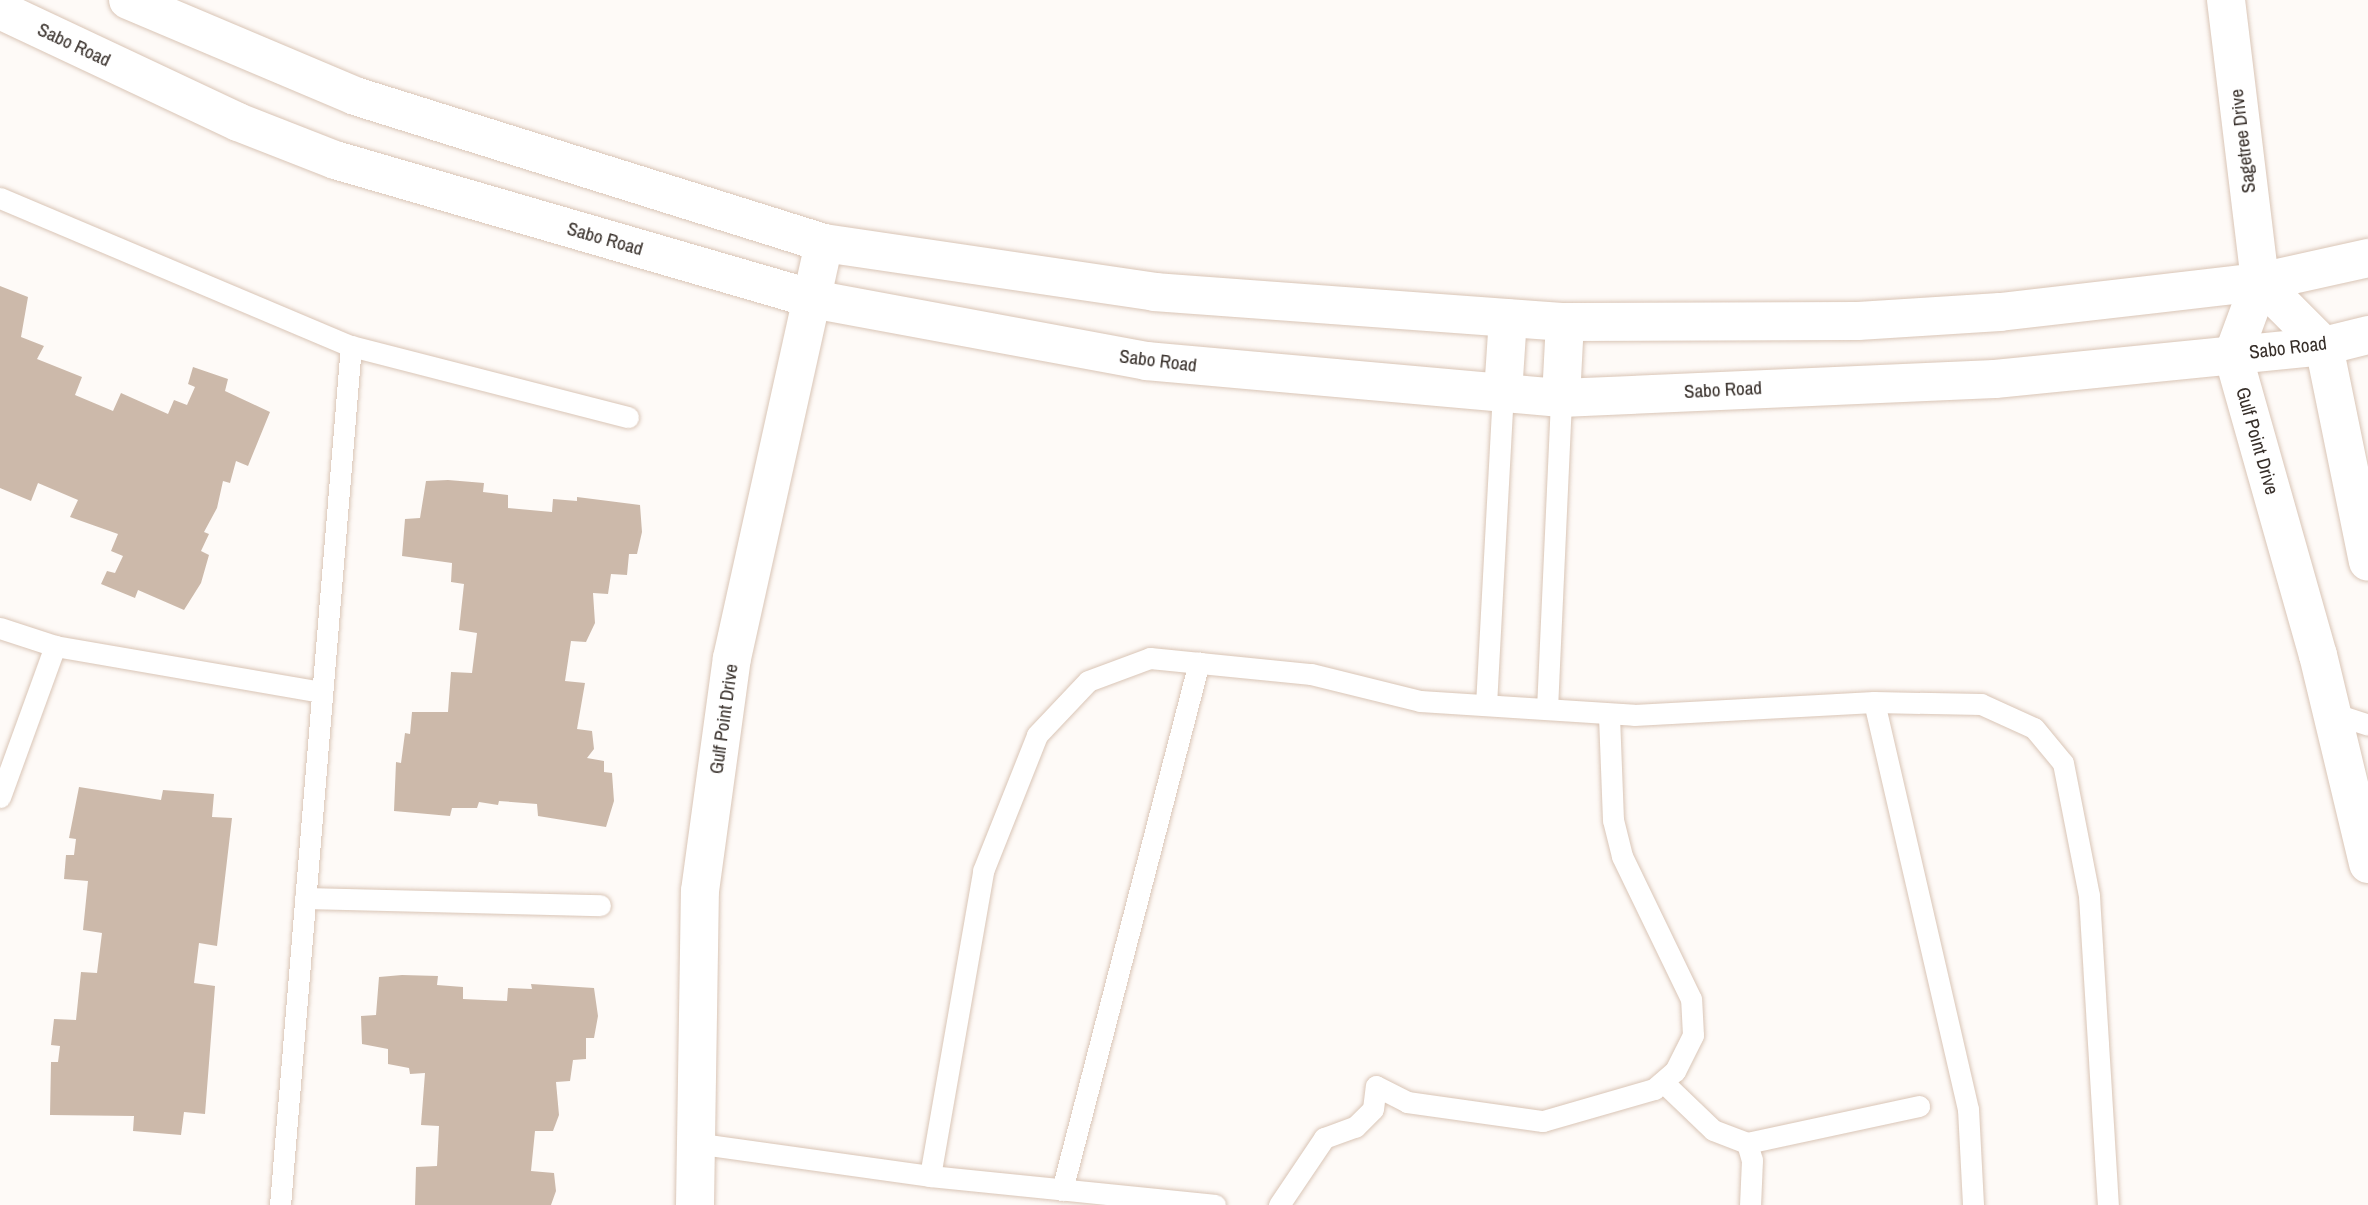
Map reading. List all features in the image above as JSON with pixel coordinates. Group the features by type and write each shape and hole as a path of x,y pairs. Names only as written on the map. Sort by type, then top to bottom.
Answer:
{"street":[{"path":"128,0 355,96 824,243 1154,292 1565,322 1936,316 2260,282 2368,258"},
{"name":"Sagetree Drive","path":"2226,0 2260,282"},
{"name":"Sabo Road","path":"0,10 238,122 335,160 812,299 1146,361 1561,398 1995,379 2324,345 2368,335"},
{"name":"Gulf Point Drive","path":"695,1205 700,891 709,822 732,658 824,243"},
{"path":"2260,282 2324,345 2368,562"},
{"path":"2233,355 2260,282"},
{"path":"1503,393 1508,318"},
{"path":"1561,398 1565,322"},
{"name":"Gulf Point Drive","path":"2233,355 2332,713 2368,864"}],"lane":[{"path":"0,198 351,346 628,417"},
{"path":"280,1205 351,346"},
{"path":"1486,705 1503,393"},
{"path":"1548,709 1561,398"},
{"path":"0,628 55,646 322,692"},
{"path":"0,797 55,646"},
{"path":"930,1176 983,871 1037,735 1088,681 1150,658 1311,674 1420,701 1609,714 1874,702 1981,704 2034,728 2063,763 2089,896 2108,1205"},
{"path":"1062,1190 1199,663"},
{"path":"1874,702 1968,1109 1973,1205"},
{"path":"2332,713 2368,724"},
{"path":"1279,1205 1324,1138 1355,1128 1373,1109 1376,1086 1407,1102 1543,1121 1654,1089 1675,1071 1693,1035 1691,999 1622,856 1613,820 1609,714"},
{"path":"305,898 600,905"},
{"path":"1663,1082 1713,1130 1748,1143 1919,1106"},
{"path":"695,1143 930,1176 1215,1205"},
{"path":"1748,1143 1752,1160 1750,1205"}],"building":[{"path":"0,286 28,297 21,337 44,346 37,359 82,377 75,395 113,411 121,393 168,414 174,400 187,405 195,387 188,384 193,367 228,379 225,391 270,412 248,466 236,461 230,483 223,481 217,508 204,532 209,534 201,551 209,555 201,583 184,610 138,590 135,598 101,584 107,571 115,573 123,556 111,551 118,534 70,517 78,500 38,483 31,501 0,488"},
{"path":"426,481 484,483 483,492 508,495 508,508 552,512 553,499 577,501 577,497 640,505 642,532 637,554 629,554 627,575 611,574 608,594 593,593 595,623 586,642 571,641 565,681 585,683 577,729 592,731 594,749 587,758 604,761 604,772 612,773 614,801 606,827 538,816 537,804 499,801 498,805 479,802 477,808 452,808 450,816 394,811 396,762 401,763 405,733 410,734 412,712 448,712 451,672 472,673 477,633 459,630 464,584 451,582 452,563 402,556 405,519 420,518"},
{"path":"79,787 161,800 163,790 214,794 212,817 232,818 217,946 199,943 194,983 215,986 205,1114 184,1112 181,1135 133,1131 134,1116 50,1115 51,1062 58,1062 60,1046 51,1045 54,1019 76,1020 81,972 97,973 102,933 83,930 88,881 64,879 66,855 74,855 76,839 69,838"},
{"path":"438,976 437,985 463,987 463,999 507,1001 508,988 532,989 531,984 594,988 598,1016 594,1038 586,1038 586,1059 573,1060 570,1081 556,1082 559,1115 553,1131 535,1131 531,1171 554,1173 556,1191 551,1205 415,1205 416,1167 437,1166 439,1126 421,1125 425,1073 410,1074 409,1068 388,1064 388,1049 362,1044 361,1016 376,1015 379,977"}]}
